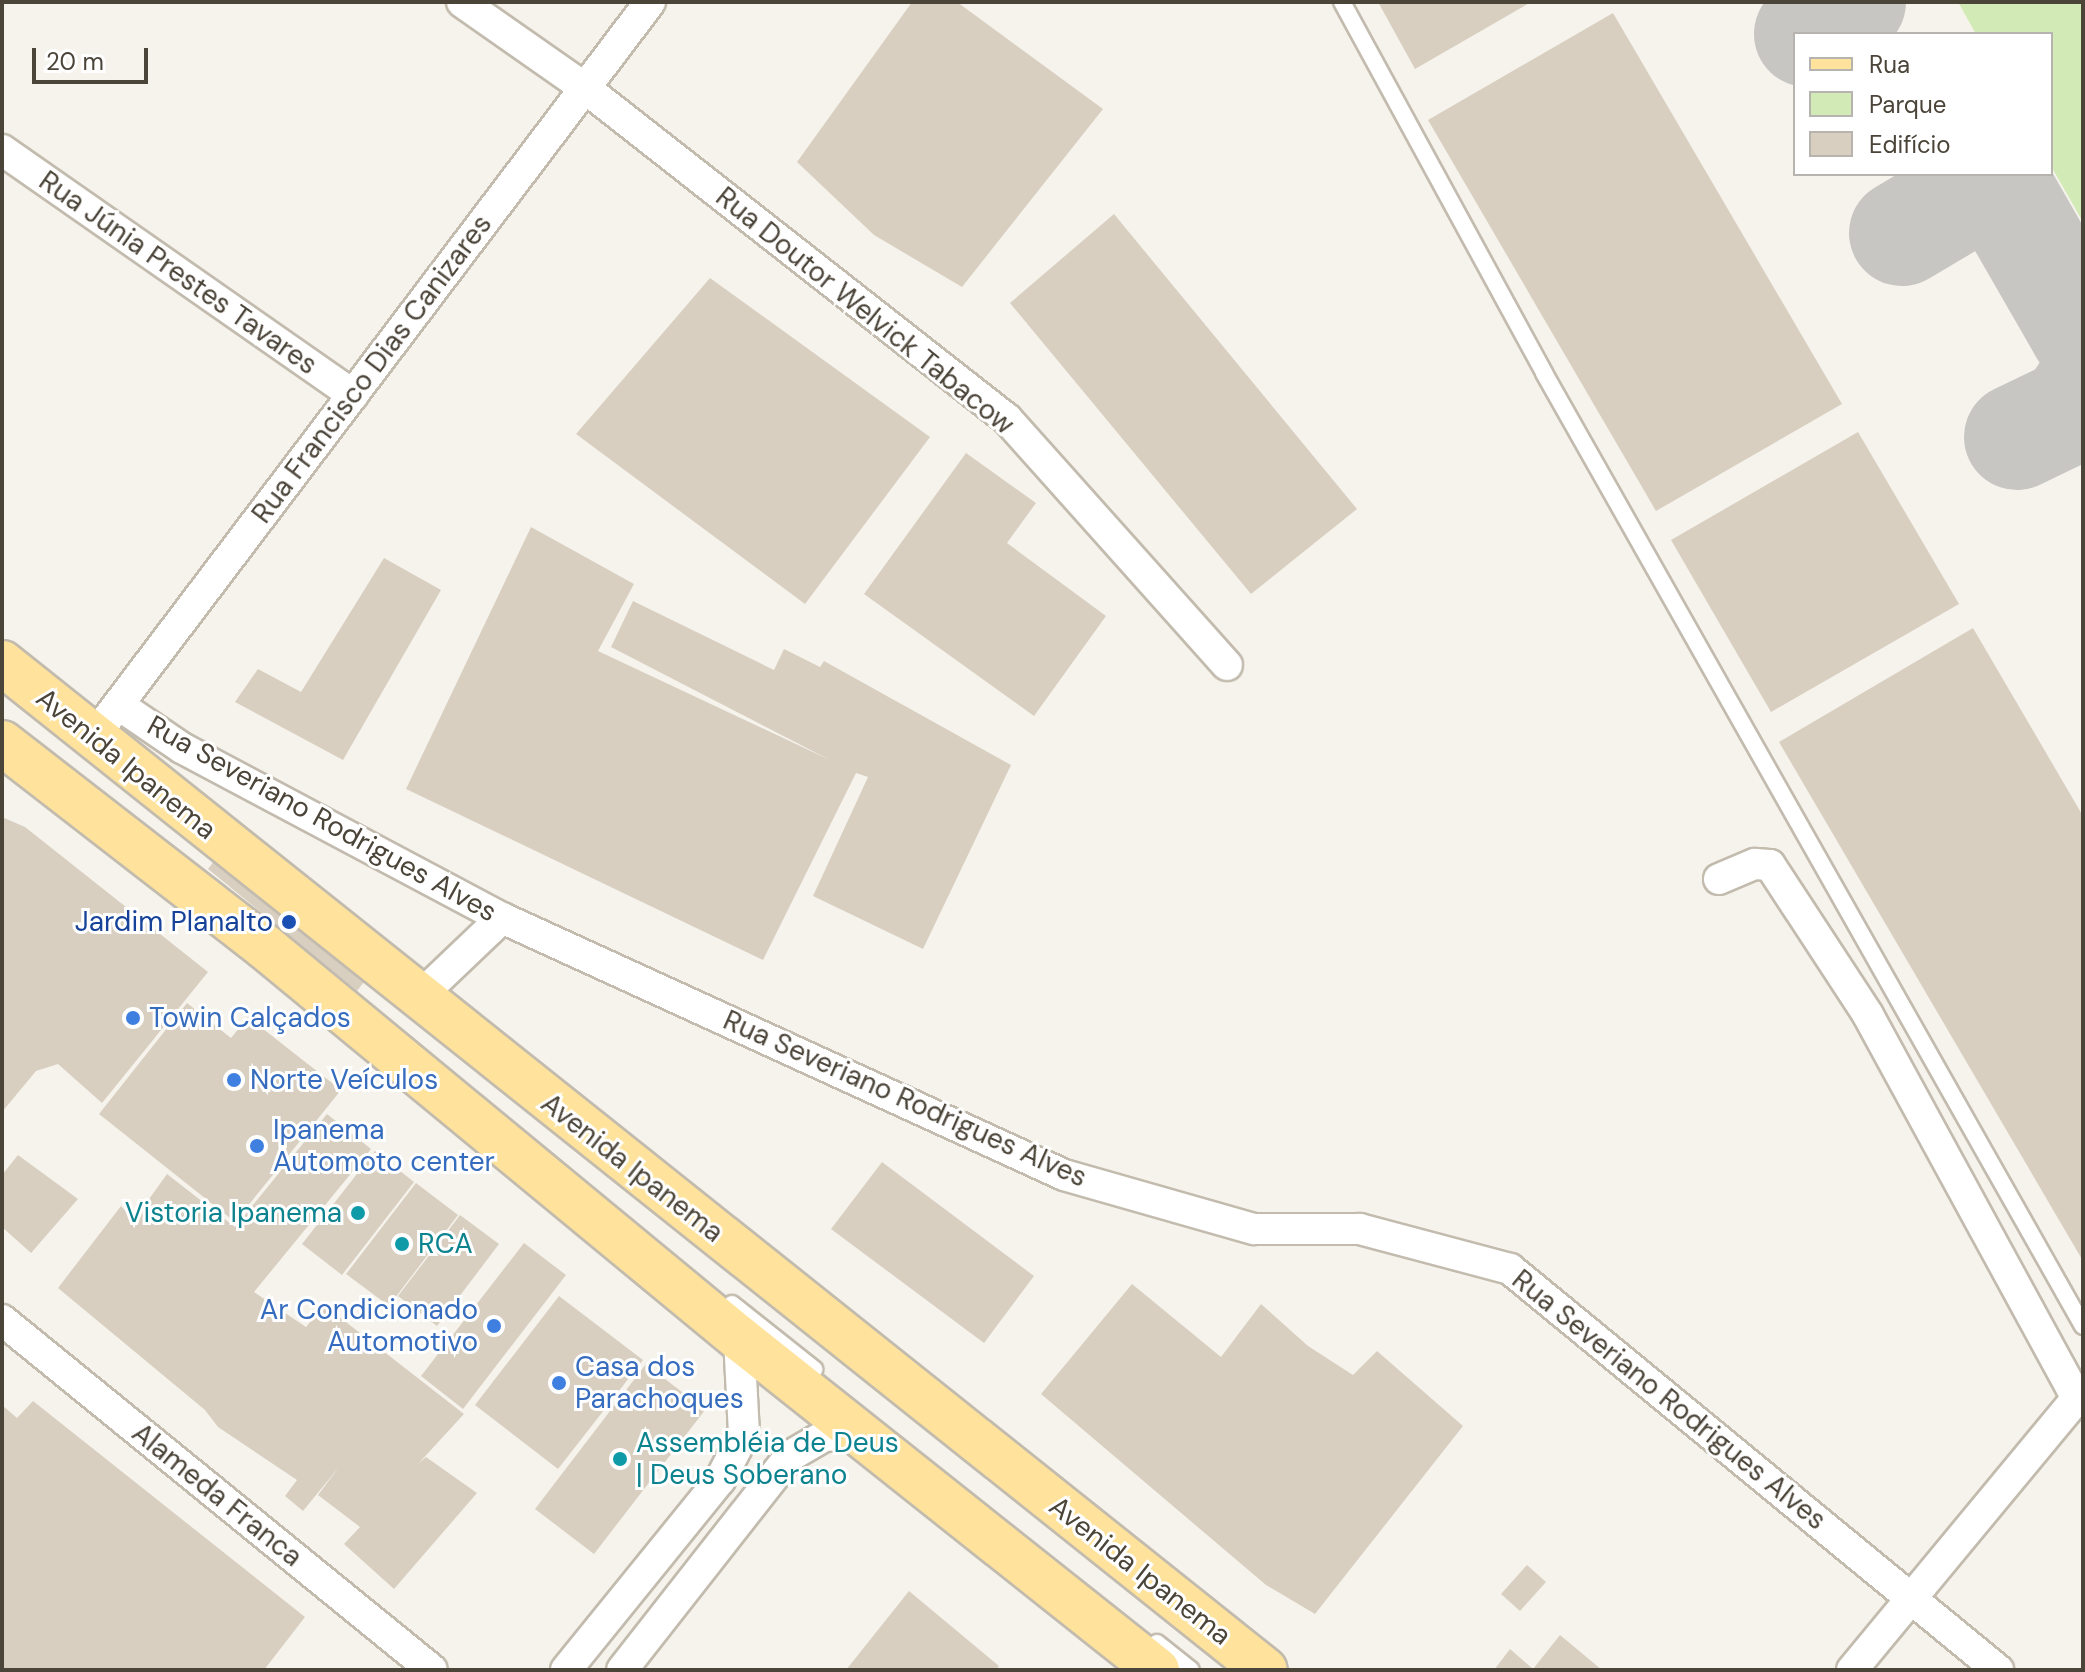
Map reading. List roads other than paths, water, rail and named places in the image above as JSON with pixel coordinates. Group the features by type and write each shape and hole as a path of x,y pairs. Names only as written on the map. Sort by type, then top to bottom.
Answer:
{"main road":[{"name":"Avenida Ipanema","path":"2,663 106,720 418,998 1265,1670"},
{"name":"Avenida Ipanema","path":"2,743 265,947 739,1338 867,1439 1149,1650"}],"street":[{"name":"Rua Doutor Welvick Tabacow","path":"462,2 585,88 1007,419 1227,665"},
{"name":"Rua Francisco Dias Canizares","path":"106,720 650,2"},
{"name":"Rua Júnia Prestes Tavares","path":"2,150 353,395"},
{"name":"Rua Severiano Rodrigues Alves","path":"106,720 182,748 502,918 1064,1175 1254,1229 1360,1229 1510,1269 1998,1670"},
{"path":"1719,879 1755,864 1770,865 1868,1015 2077,1398 1852,1670"},
{"path":"418,998 502,918"},
{"name":"Alameda Franca","path":"2,1320 432,1670"},
{"path":"566,1670 720,1480 744,1434 739,1338"},
{"path":"622,1670 790,1456 826,1435 867,1439"}],"lane":[{"path":"1342,2 1544,373 2083,1326"},
{"path":"2,682 1246,1670"},
{"path":"2,722 597,1197"},
{"path":"721,1295 832,1384"},
{"path":"1149,1650 1191,1670"}],"place":[{"name":"Jardim Planalto","path":"289,922"},
{"name":"Towin Calçados","path":"133,1018"},
{"name":"Norte Veículos","path":"234,1080"},
{"name":"Ipanema Automoto center","path":"257,1146"},
{"name":"Vistoria Ipanema","path":"358,1213"},
{"name":"RCA","path":"402,1244"},
{"name":"Ar Condicionado Automotivo","path":"494,1326"},
{"name":"Casa dos Parachoques","path":"559,1383"},
{"name":"Assembléia de Deus | Deus Soberano","path":"620,1459"}]}
